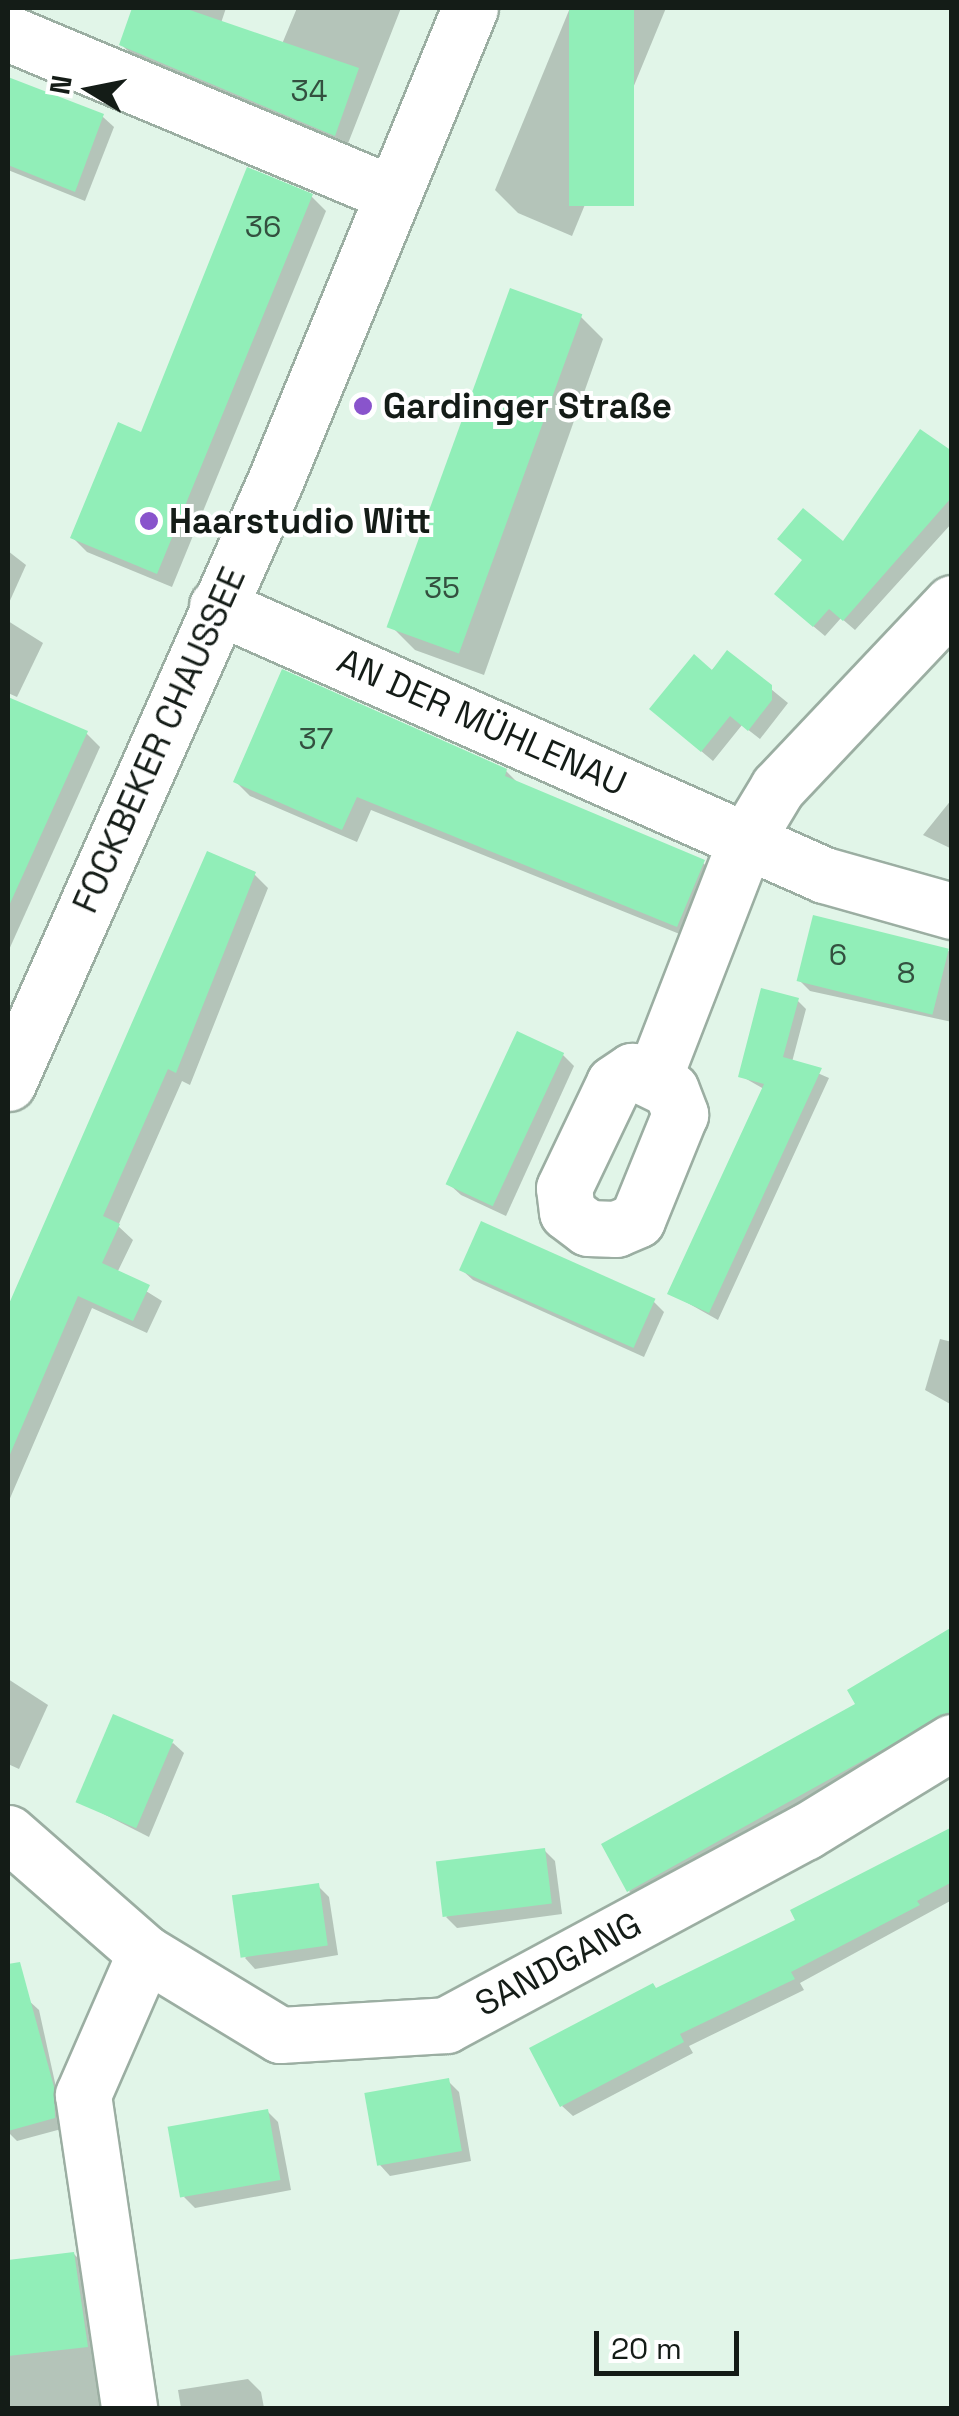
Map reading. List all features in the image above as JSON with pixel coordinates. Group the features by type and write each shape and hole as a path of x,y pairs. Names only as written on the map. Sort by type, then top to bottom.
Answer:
{"street":[{"name":"FOCKBEKER CHAUSSEE","path":"8,1083 276,479 470,8"},
{"path":"8,32 392,193"},
{"path":"654,1077 746,840 778,787 952,603"},
{"name":"AN DER MÜHLENAU","path":"217,606 824,875 952,911"},
{"name":"SANDGANG","path":"8,1834 145,1953 280,2035 446,2025 805,1832 952,1742"},
{"path":"129,2408 83,2095 145,1953"}],"building":[{"path":"132,8 184,8 359,68 335,136 119,45"},
{"path":"569,8 634,8 634,206 569,206"},
{"path":"8,77 104,114 75,192 8,165"},
{"path":"247,167 313,194 157,574 70,538 118,422 141,432"},
{"path":"510,288 582,314 459,654 387,627"},
{"path":"920,429 952,451 952,497 843,621 829,609 813,627 774,594 802,560 777,539 803,508 843,541"},
{"path":"727,650 772,685 772,700 748,731 730,716 701,752 649,709 694,654 712,670"},
{"path":"282,669 507,769 505,776 705,860 677,927 357,797 342,830 233,782"},
{"path":"8,697 88,731 8,908"},
{"path":"207,851 256,872 176,1073 168,1069 103,1216 120,1224 102,1263 150,1285 133,1321 78,1296 8,1459 8,1306"},
{"path":"813,915 949,949 932,1015 797,981"},
{"path":"761,988 799,998 783,1057 822,1068 709,1313 667,1294 764,1084 738,1077"},
{"path":"517,1031 564,1053 493,1206 446,1184"},
{"path":"481,1221 655,1299 634,1348 459,1270"},
{"path":"952,1627 952,1711 627,1892 601,1844 855,1704 847,1690"},
{"path":"113,1714 174,1740 136,1828 75,1802"},
{"path":"952,1827 952,1882 917,1901 920,1905 791,1972 795,1979 680,2034 684,2042 560,2107 529,2048 653,1983 656,1988 795,1920 790,1910"},
{"path":"545,1848 552,1904 443,1917 436,1861"},
{"path":"319,1883 328,1945 241,1958 232,1895"},
{"path":"20,1962 54,2087 55,2118 8,2131 8,1964"},
{"path":"449,2078 462,2151 377,2166 364,2093"},
{"path":"268,2109 281,2180 180,2198 168,2127"},
{"path":"74,2252 88,2347 8,2356 8,2260"}],"place":[{"name":"Gardinger Straße","path":"363,406"},
{"name":"Haarstudio Witt","path":"149,521"}]}
